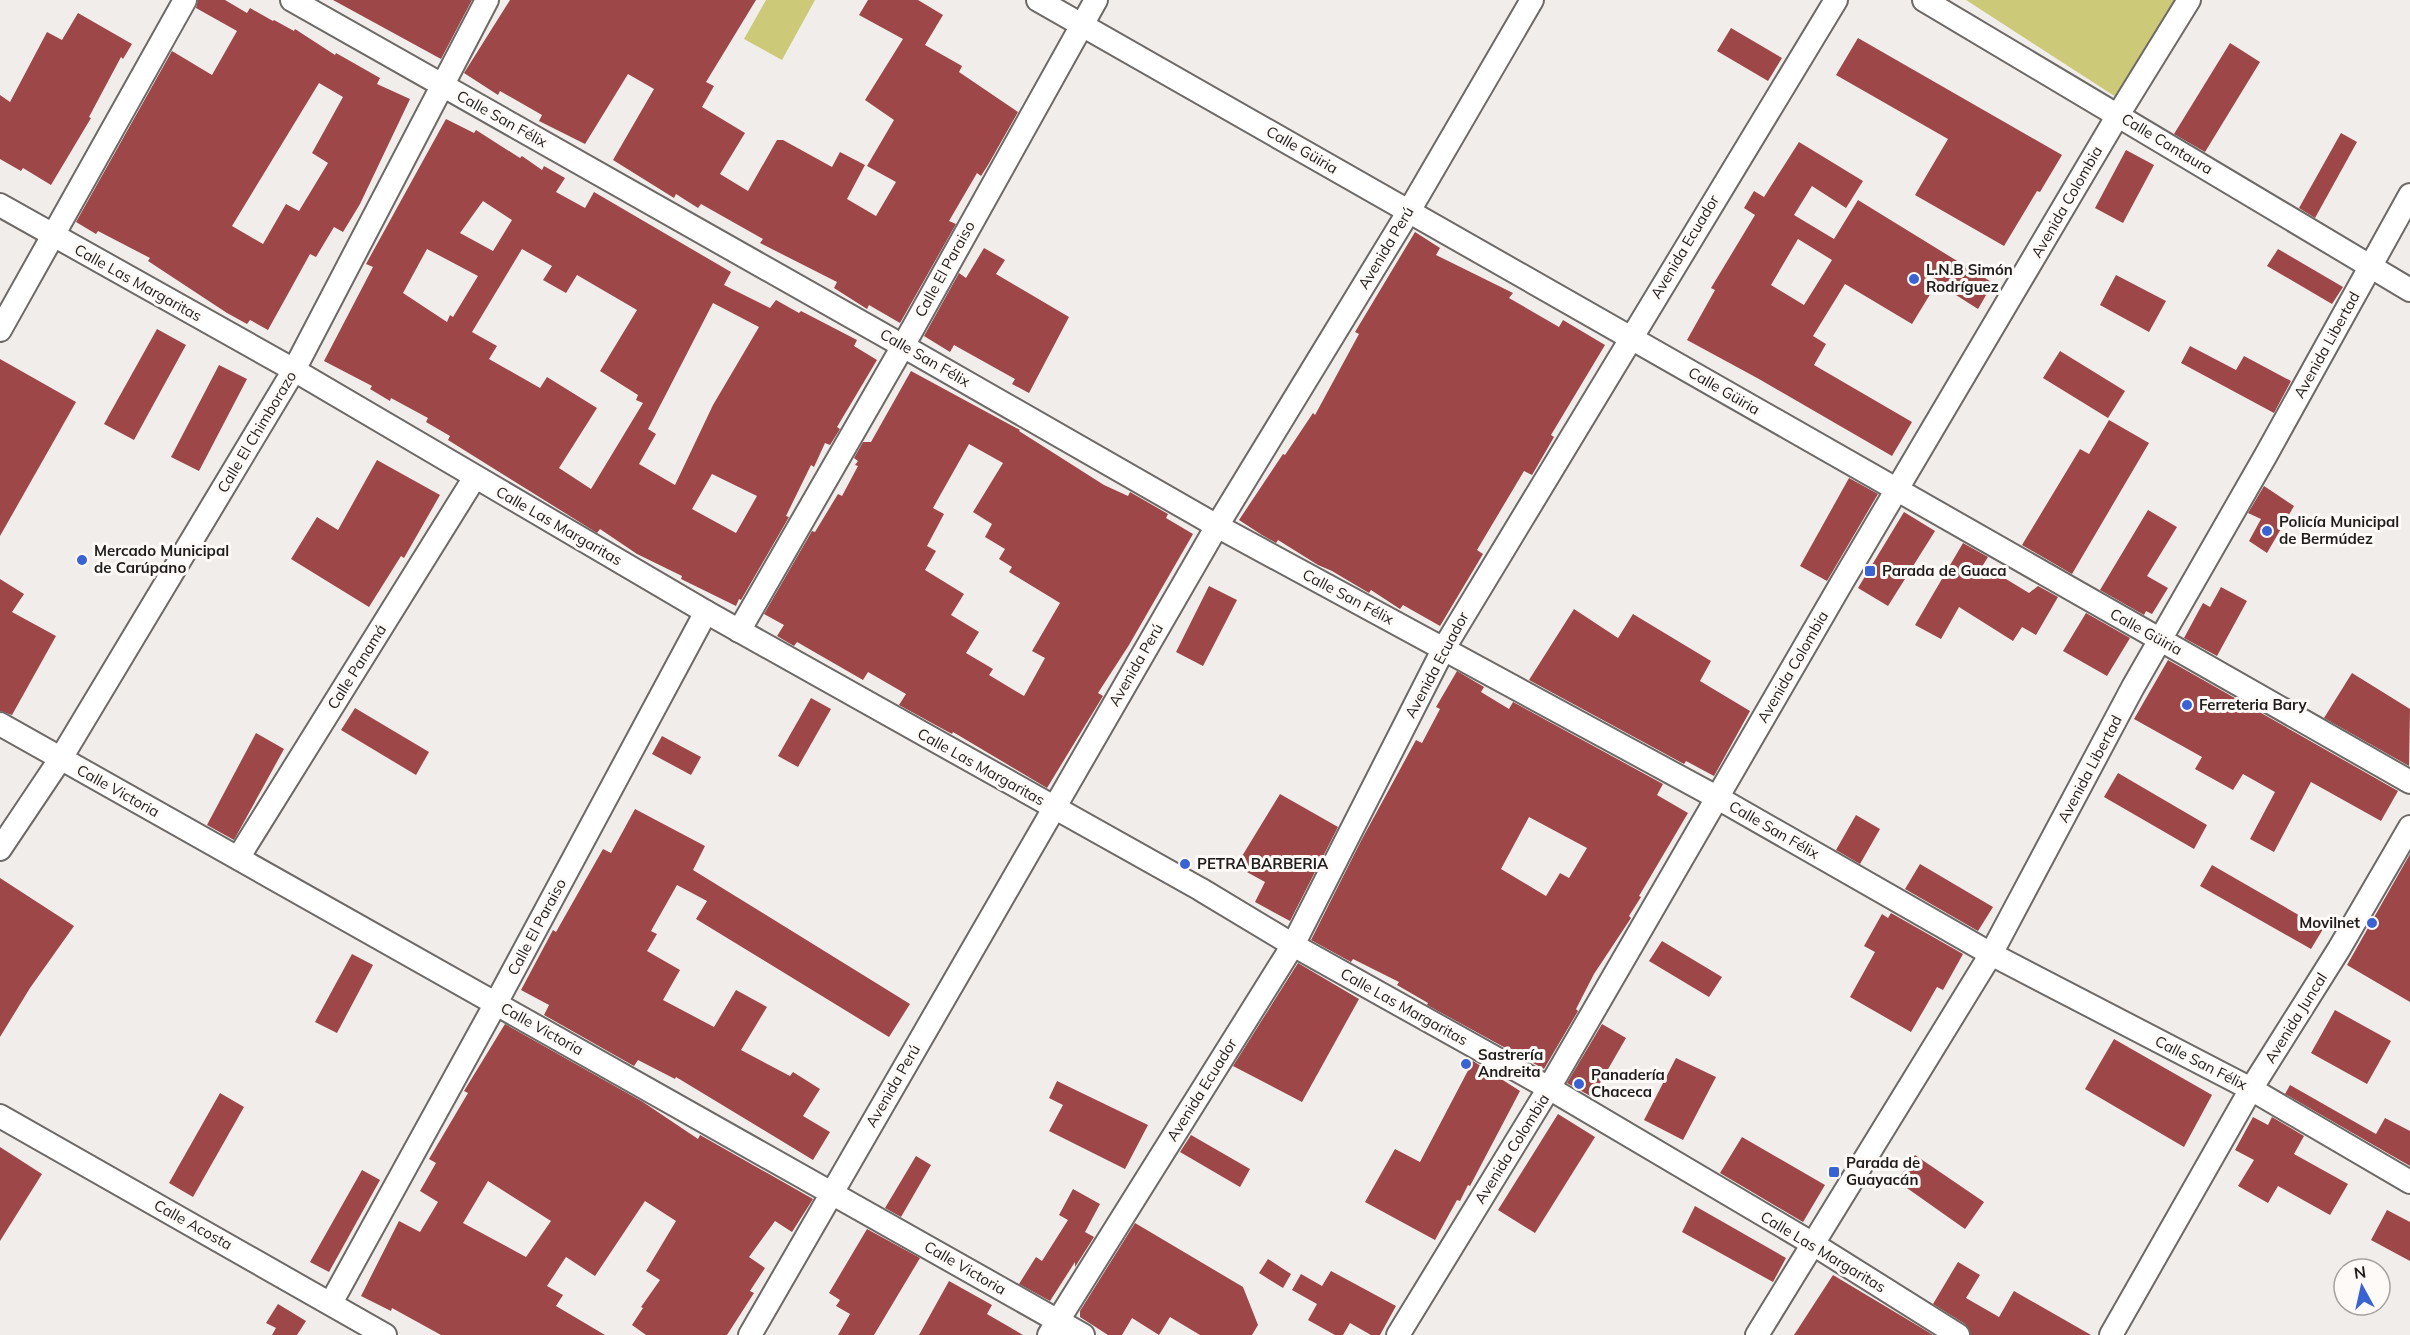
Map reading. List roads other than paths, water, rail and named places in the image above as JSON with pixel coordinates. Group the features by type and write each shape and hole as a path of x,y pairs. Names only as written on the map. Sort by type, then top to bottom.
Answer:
{"street":[{"path":"0,330 185,0"},
{"name":"Calle San Félix","path":"292,0 1216,526 1718,798 1991,954 2252,1089 2410,1182"},
{"name":"Calle El Chimborazo","path":"0,849 61,758 294,370 487,0"},
{"name":"Calle Güiria","path":"1038,0 2410,782"},
{"name":"Calle El Paraiso","path":"739,631 903,346 1096,0"},
{"name":"Avenida Perú","path":"750,1335 1216,526 1409,211 1532,0"},
{"name":"Avenida Ecuador","path":"1053,1328 1293,945 1444,648 1836,0"},
{"name":"Calle Cantaura","path":"1924,0 2410,290"},
{"name":"Avenida Colombia","path":"1398,1335 1549,1088 1897,490 2118,115 2189,0"},
{"name":"Avenida Libertad","path":"1758,1335 1991,954 2160,640 2266,455 2410,195"},
{"name":"Calle Las Margaritas","path":"0,206 294,370 739,631 1200,889 1293,945 1549,1088 1813,1244 1958,1335"},
{"name":"Calle Panamá","path":"238,858 475,477"},
{"name":"Calle El Paraiso","path":"331,1303 496,1003 706,612"},
{"name":"Calle Victoria","path":"0,724 832,1192 1053,1328 1083,1335"},
{"name":"Avenida Juncal","path":"2111,1335 2252,1089 2339,949 2410,827"},
{"name":"Calle Acosta","path":"0,1116 385,1335"}],"place":[{"name":"L.N.B Simón Rodríguez","path":"1914,279"},
{"name":"Policía Municipal de Bermúdez","path":"2267,531"},
{"name":"Mercado Municipal de Carúpano","path":"82,560"},
{"name":"Parada de Guaca","path":"1870,571"},
{"name":"Ferreteria Bary","path":"2187,705"},
{"name":"PETRA BARBERIA","path":"1185,864"},
{"name":"Movilnet","path":"2372,923"},
{"name":"Sastrería Andreita","path":"1466,1064"},
{"name":"Panadería Chaceca","path":"1579,1084"},
{"name":"Parada de Guayacán","path":"1834,1172"}]}
